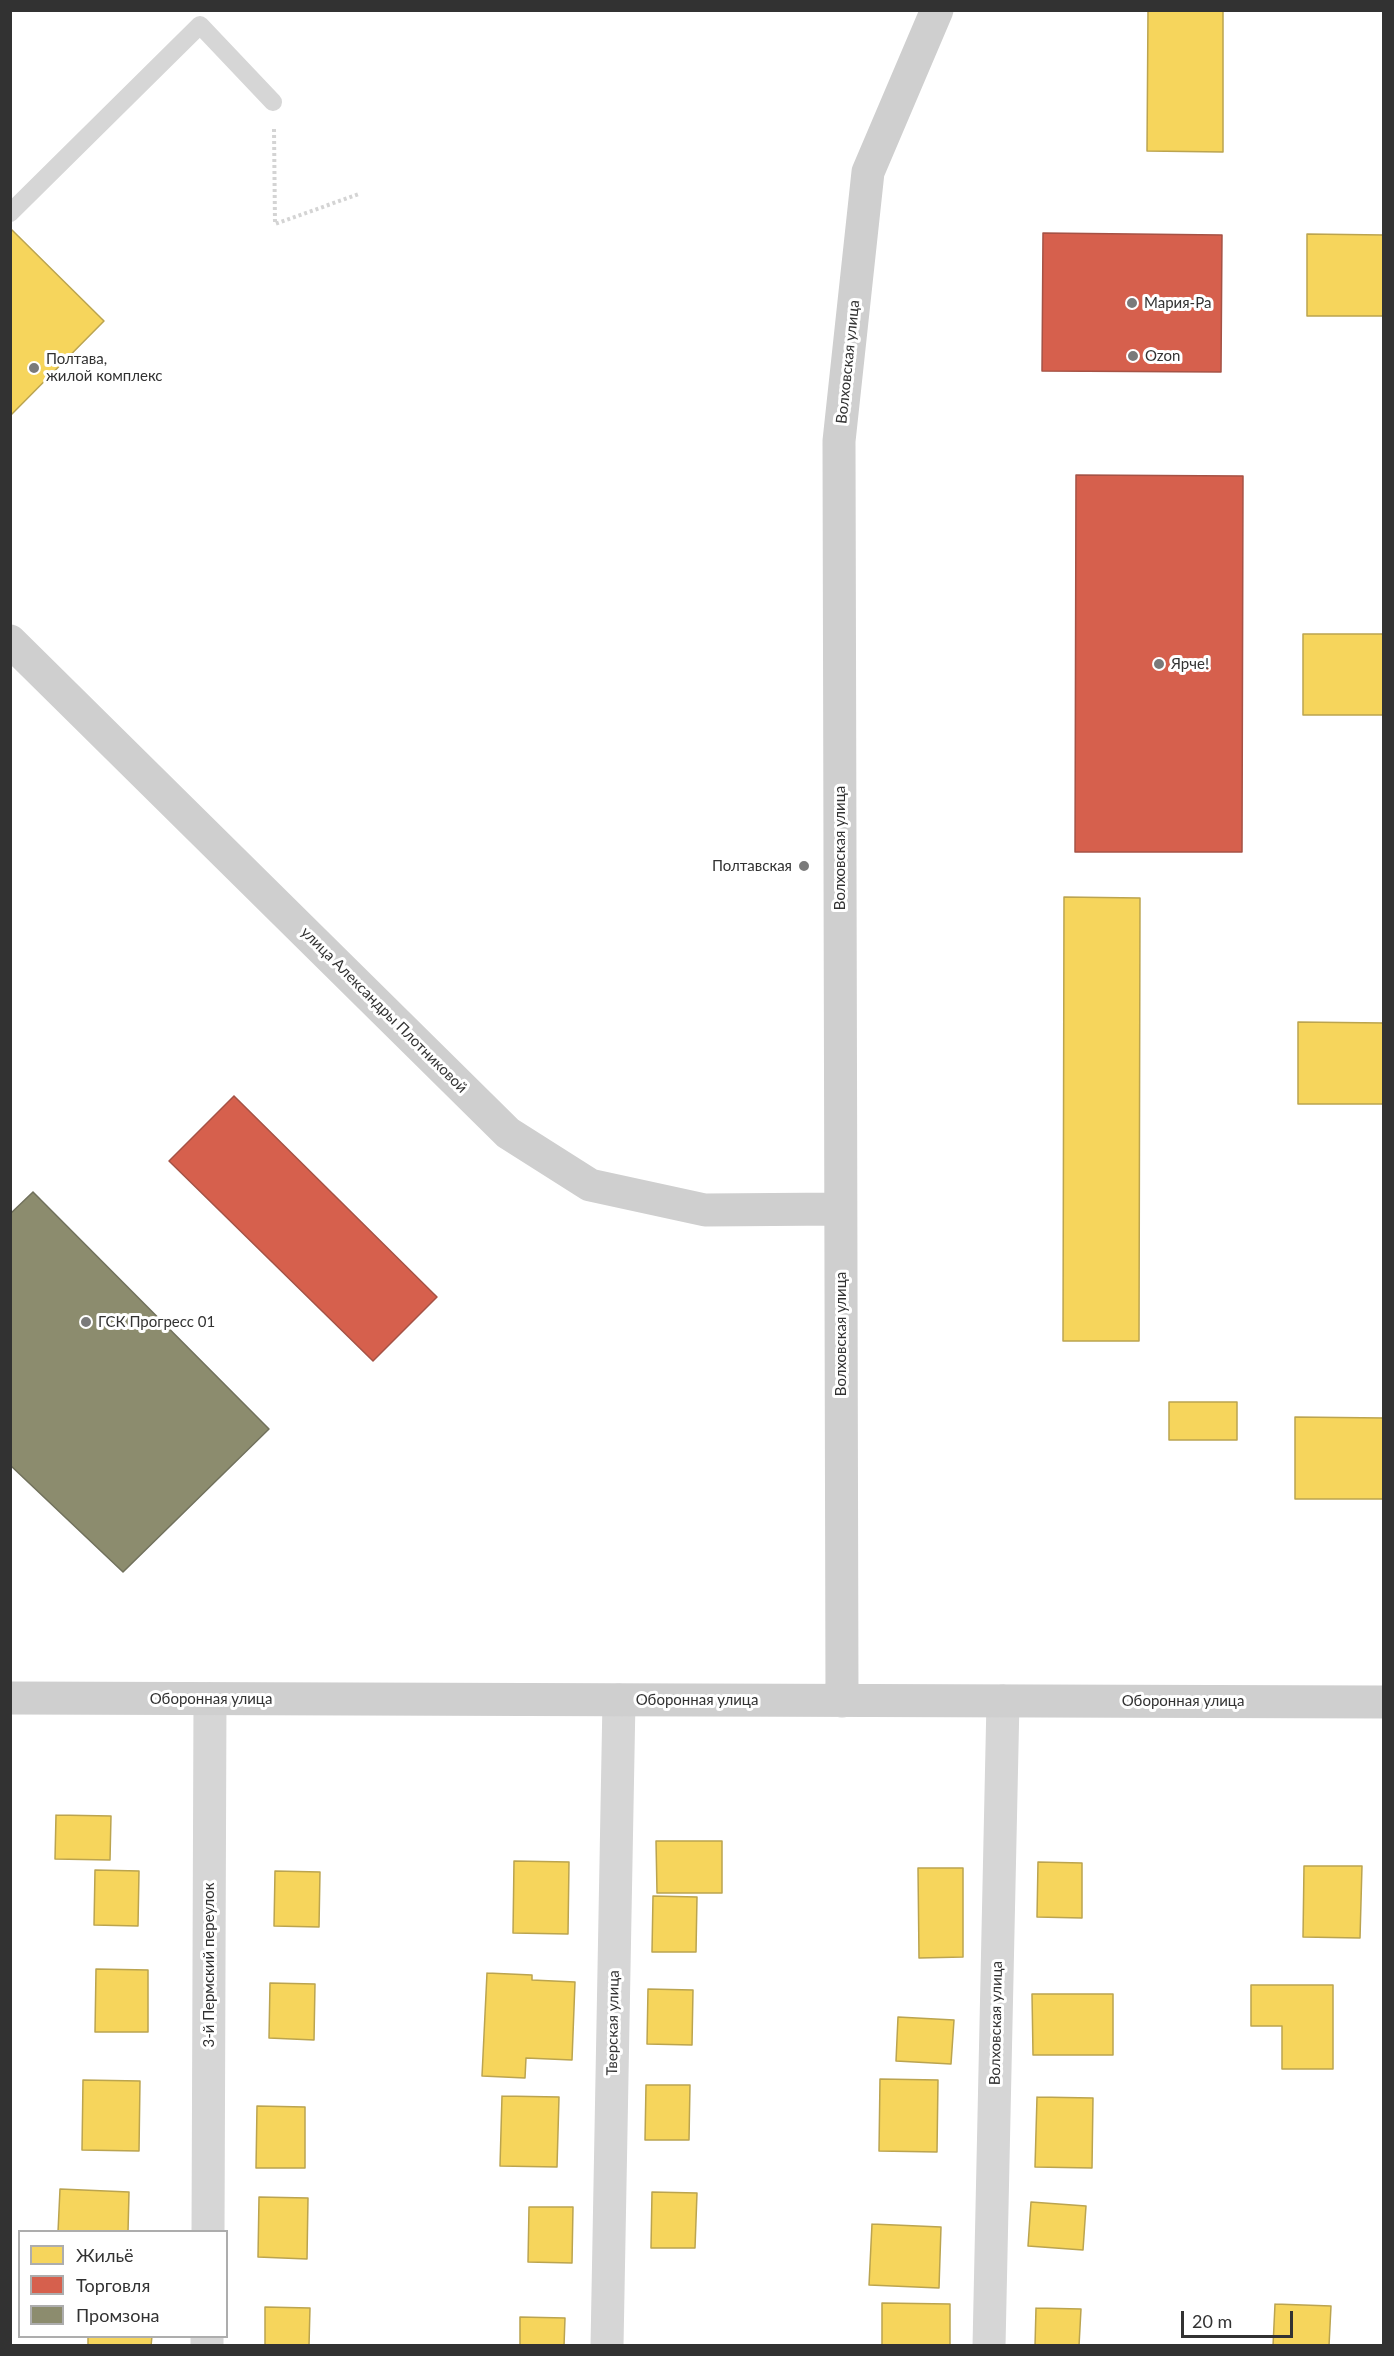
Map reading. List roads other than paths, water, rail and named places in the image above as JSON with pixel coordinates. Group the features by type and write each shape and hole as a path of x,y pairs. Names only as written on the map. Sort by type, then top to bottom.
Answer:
{"main road":[{"name":"Волховская улица","path":"842,1701 839,441 868,172 937,10"},
{"name":"улица Александры Плотниковой","path":"10,641 508,1133 590,1185 705,1210 840,1209"},
{"name":"Оборонная улица","path":"10,1698 1383,1702"}],"street":[{"name":"3-й Пермский переулок","path":"208,2230 210,1699"},
{"name":"Тверская улица","path":"607,2346 619,1700"},
{"name":"Волховская улица","path":"989,2346 1003,1701"}],"lane":[{"path":"10,213 200,25 273,102"}],"place":[{"name":"Мария-Ра","path":"1132,303"},
{"name":"Ozon","path":"1133,356"},
{"name":"Полтава, жилой комплекс","path":"34,368"},
{"name":"Ярче!","path":"1159,664"},
{"name":"Полтавская","path":"804,866"},
{"name":"ГСК Прогресс 01","path":"86,1322"}]}
